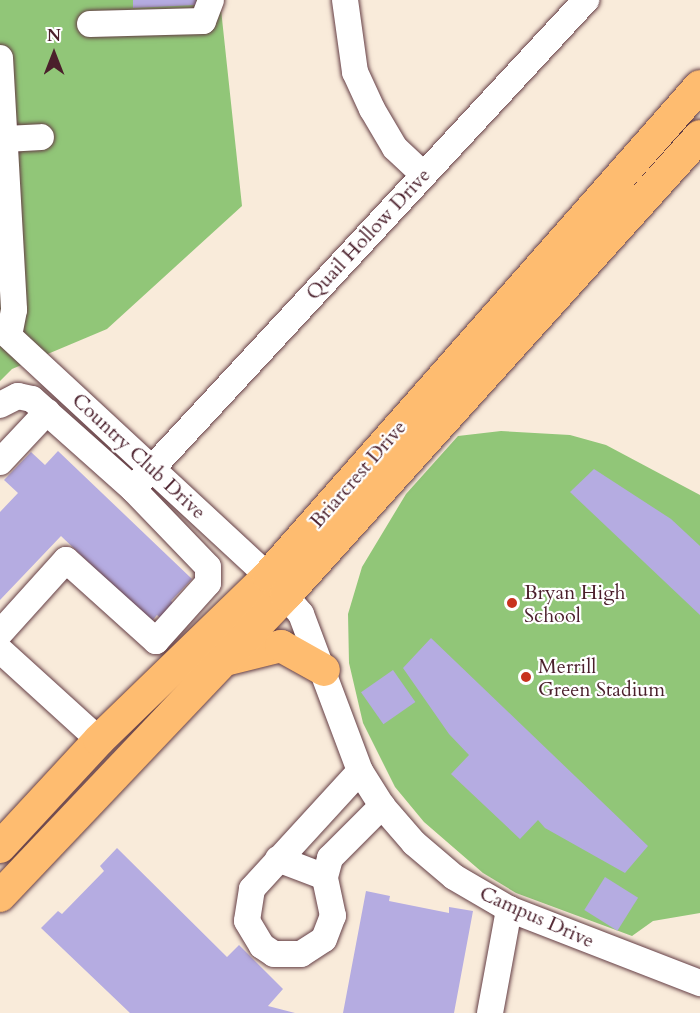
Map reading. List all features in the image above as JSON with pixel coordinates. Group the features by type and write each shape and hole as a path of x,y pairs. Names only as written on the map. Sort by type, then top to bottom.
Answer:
{"main road":[{"name":"Briarcrest Drive","path":"0,896 225,660 277,586 700,86"},
{"name":"Briarcrest Drive","path":"4,833 99,740 277,586 700,136"},
{"path":"225,660 281,646 324,670"},
{"path":"28,866 66,800 104,759 99,740"}],"street":[{"path":"90,24 203,21 209,12 211,0"},
{"path":"345,0 355,72 372,109 395,148 423,174"},
{"name":"Quail Hollow Drive","path":"133,489 586,0"},
{"path":"0,58 14,310 4,332"},
{"path":"5,139 41,137"},
{"name":"Country Club Drive","path":"4,332 277,586"},
{"path":"0,405 18,396 32,399 133,489 208,567 208,583 156,641 66,560 0,633"},
{"path":"0,462 47,412"},
{"name":"Campus Drive","path":"277,586 307,623 360,771 382,806 434,861 509,909 700,983"},
{"path":"0,650 99,740"},
{"path":"360,771 252,889 246,909 253,935 274,954 300,954 324,939 333,916 325,877 330,858 382,806"},
{"path":"278,859 325,877"},
{"path":"490,1013 509,909"}],"green space":[{"path":"0,0 220,0 242,206 107,329 12,369 0,381"},
{"name":"Merrill Green Stadium","path":"501,431 570,435 606,445 700,495 700,913 653,921 632,936 516,893 483,873 424,822 395,787 363,723 349,663 348,614 362,567 406,494 458,436"}],"building":[{"path":"133,0 196,0 196,5 133,8"},
{"path":"58,451 192,579 171,601 179,609 166,623 157,615 151,622 61,536 0,600 0,512 18,493 4,480 31,452 45,465"},
{"path":"594,469 671,519 700,546 700,615 570,492"},
{"path":"431,638 648,846 625,873 545,828 538,820 520,839 451,774 469,755 449,734 403,668"},
{"path":"393,670 415,702 383,724 361,692"},
{"path":"117,848 227,957 239,945 283,989 268,1006 295,1013 130,1013 41,928 58,911 62,914 104,871 100,866"},
{"path":"605,877 638,898 617,931 584,910"},
{"path":"366,891 390,896 389,901 449,913 449,907 473,911 454,1013 343,1013"}],"place":[{"name":"Bryan High School","path":"512,603"},
{"name":"Merrill Green Stadium","path":"526,677"}]}
